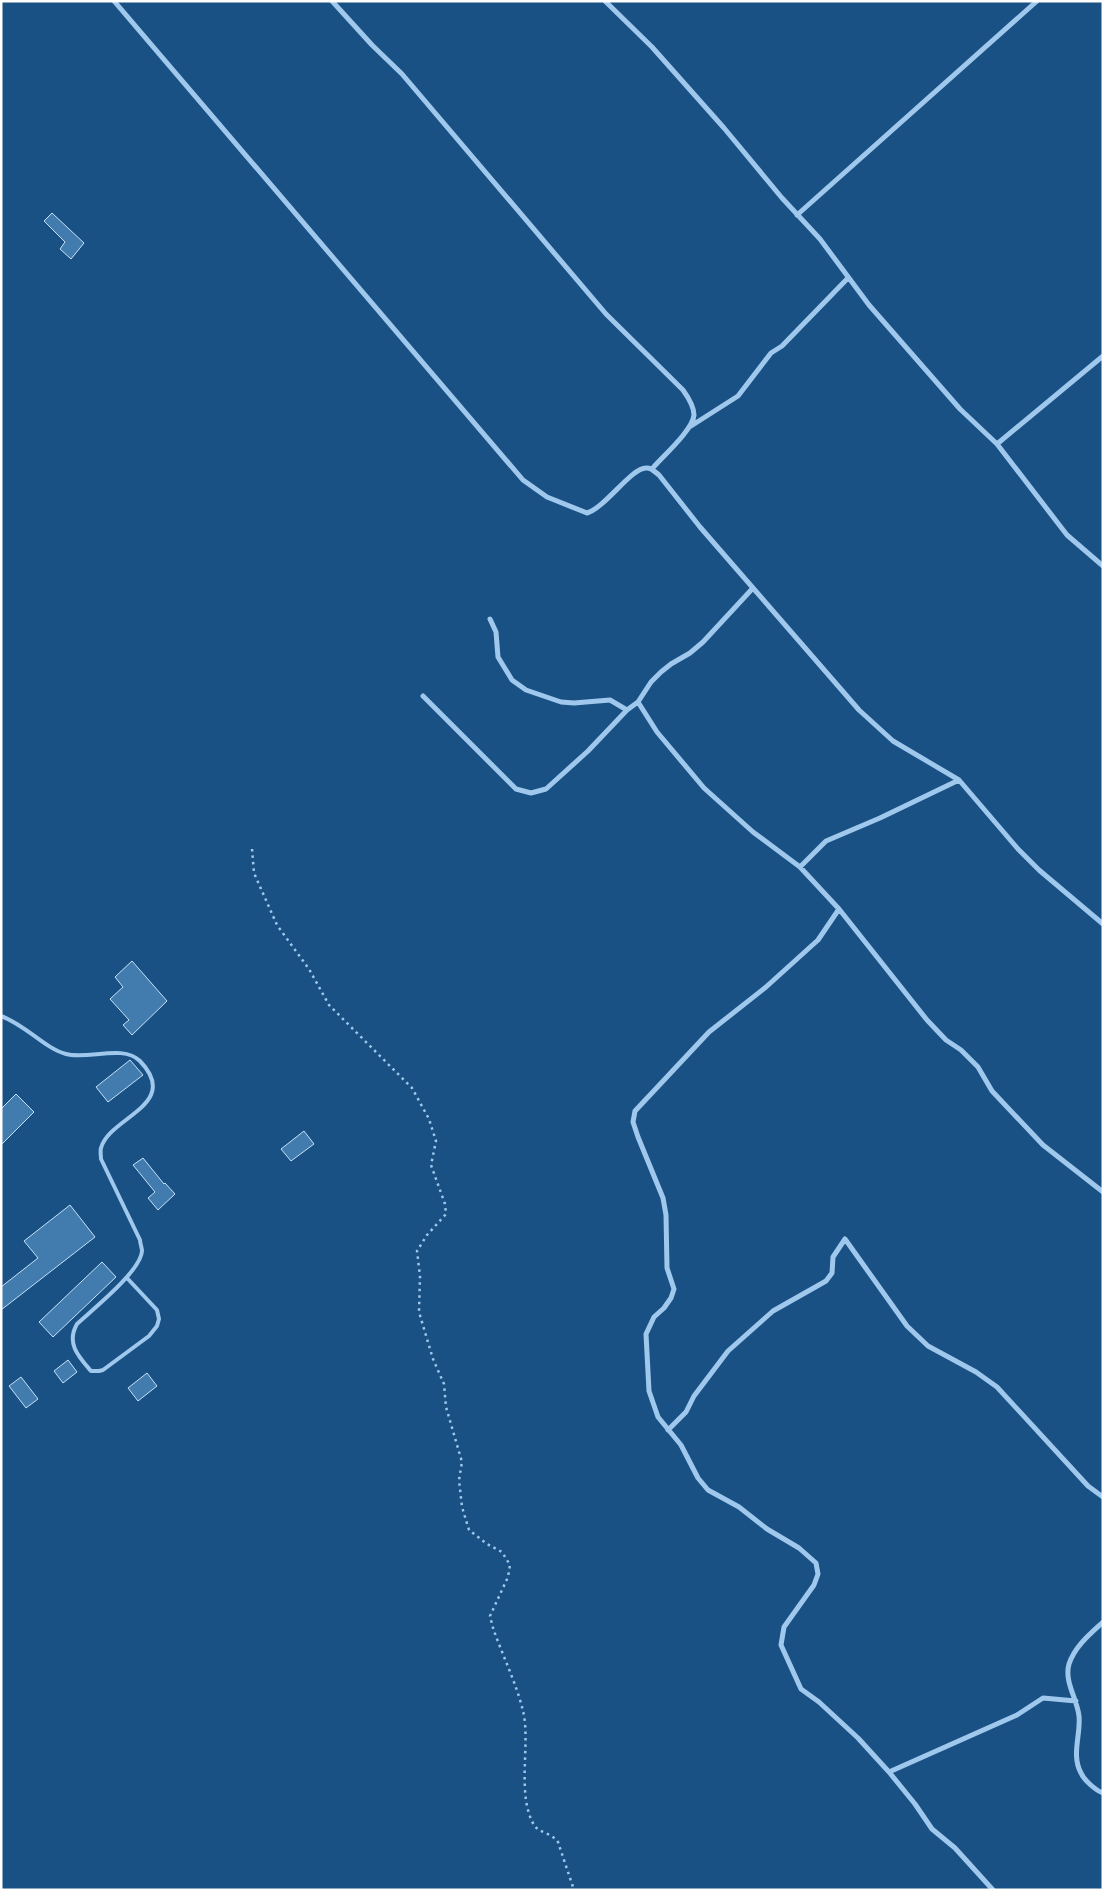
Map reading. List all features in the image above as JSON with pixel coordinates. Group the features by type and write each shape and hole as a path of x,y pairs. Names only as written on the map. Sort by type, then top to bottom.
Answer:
{"street":[{"path":"114,1 523,480 547,497 587,513 599,508 636,471 644,467 652,469 660,475 700,527 859,710 893,741 959,780 1018,849 1039,870 1103,924"},
{"path":"332,1 402,74 606,314 683,390 691,403 694,416 690,426"},
{"path":"605,1 652,47 724,128 797,215 820,239 869,305 960,409 997,444 1067,535 1103,566"},
{"path":"797,215 1037,1"},
{"path":"652,469 690,426 738,396 771,353 782,346 848,278"},
{"path":"997,444 1103,356"},
{"path":"423,696 516,789 531,794 546,789 588,751 627,710 638,702 651,682 671,664 690,653 703,642 753,588"},
{"path":"490,619 496,632 498,657 512,680 526,690 560,702 574,703 610,700 627,710"},
{"path":"638,702 657,732 704,788 753,832 800,867 839,910 927,1020 946,1040 961,1050 978,1067 992,1091 1043,1145 1103,1192"},
{"path":"800,867 826,840 880,818 959,780"},
{"path":"839,910 818,940 766,987 709,1032 635,1111 633,1122 663,1198 666,1215 667,1268 674,1289 671,1298 654,1318 646,1334 649,1391 658,1417 681,1445 698,1478 708,1490 739,1507 767,1529 799,1548 816,1563 818,1574 814,1585 784,1627 781,1645 801,1689 819,1702 858,1738 889,1772 932,1829 955,1848 993,1890"},
{"path":"668,1430 686,1412 694,1396 728,1351 774,1311 826,1281 832,1273 833,1257 845,1239 906,1326 928,1346 976,1372 997,1387 1060,1458 1088,1486 1103,1497"},
{"path":"1103,1622 1081,1642 1069,1664 1070,1686 1079,1716 1077,1762 1081,1774 1098,1791 1103,1793"},
{"path":"889,1772 1017,1715 1044,1698 1076,1701"}],"lane":[{"path":"1,1016 14,1020 52,1048 67,1055 124,1053 139,1060 150,1074 153,1086 147,1103 118,1127 105,1140 101,1148 101,1159 140,1240 142,1251 140,1258 127,1278 77,1324 73,1332 72,1340 75,1348 91,1371 99,1372 103,1370 149,1336 157,1326 159,1319 157,1310 127,1278"}],"path":[{"path":"252,849 254,873 277,925 309,969 329,1005 412,1088 429,1119 436,1141 431,1166 446,1214 417,1251 420,1276 419,1312 433,1359 444,1384 446,1408 462,1462 459,1480 462,1507 469,1530 487,1544 502,1552 510,1565 508,1577 490,1616 523,1710 524,1772 528,1809 537,1829 554,1836 558,1842 574,1890"}],"building":[{"path":"52,213 84,243 71,259 60,249 65,242 44,221"},
{"path":"132,961 167,1001 132,1035 123,1025 129,1020 110,999 123,987 115,977"},
{"path":"130,1060 143,1075 108,1102 96,1087"},
{"path":"16,1094 34,1112 1,1145 1,1109"},
{"path":"304,1131 314,1144 291,1161 281,1149"},
{"path":"143,1158 164,1184 175,1194 158,1210 148,1198 155,1192 133,1165"},
{"path":"70,1205 95,1237 1,1310 1,1287 38,1258 24,1241"},
{"path":"102,1262 116,1277 53,1337 39,1322"},
{"path":"68,1360 77,1372 63,1383 54,1371"},
{"path":"147,1373 157,1386 138,1401 128,1388"},
{"path":"21,1377 38,1399 26,1408 9,1386"}]}
